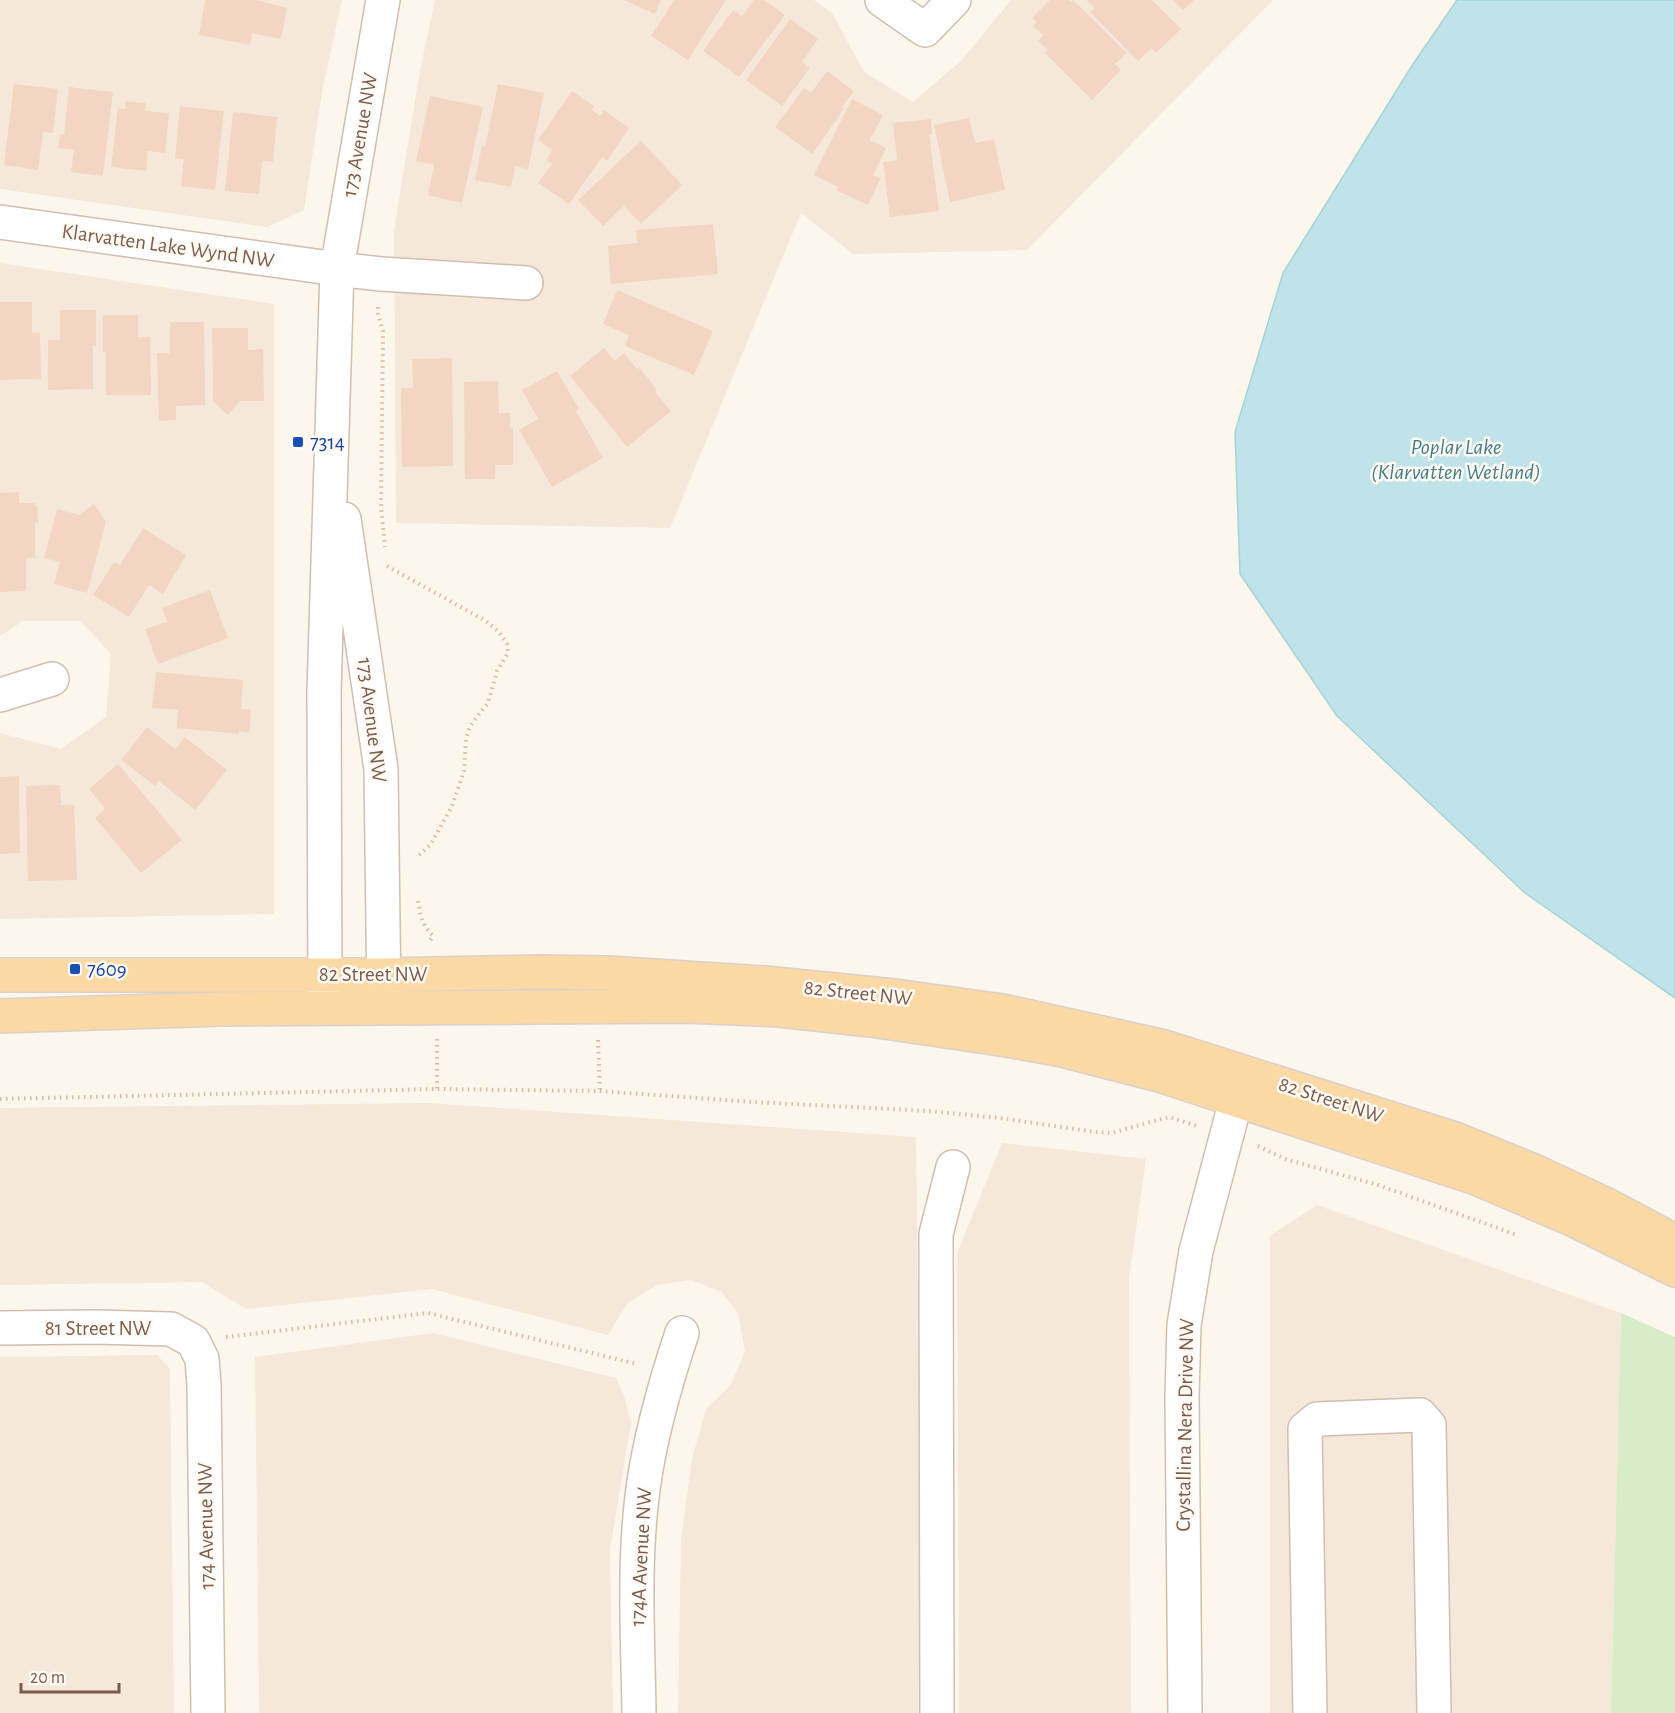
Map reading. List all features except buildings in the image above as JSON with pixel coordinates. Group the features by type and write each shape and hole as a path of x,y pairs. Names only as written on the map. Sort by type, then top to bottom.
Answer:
{"main road":[{"name":"82 Street NW","path":"0,975 608,973 765,983 895,996 1003,1011 1161,1046 1241,1086 1476,1178 1574,1220 1675,1270"},
{"name":"82 Street NW","path":"0,1016 222,1009 686,1006 779,1010 893,1023 1062,1050 1159,1075 1241,1086 1455,1139 1595,1199 1675,1241"}],"street":[{"name":"173 Avenue NW","path":"325,1008 324,692 337,269 383,0"},
{"path":"882,0 925,30 954,0"},
{"name":"Klarvatten Lake Wynd NW","path":"0,222 337,269"},
{"path":"337,269 526,283"},
{"name":"173 Avenue NW","path":"331,435 381,769 384,1007"},
{"path":"0,695 52,679"},
{"name":"Crystallina Nera Drive NW","path":"1185,1713 1182,1408 1184,1326 1196,1251 1241,1086"},
{"path":"938,1713 936,1234 953,1167"},
{"name":"81 Street NW","path":"0,1328 171,1329 192,1341"},
{"name":"174A Avenue NW","path":"639,1713 638,1553 643,1488 657,1415 682,1333"},
{"name":"174 Avenue NW","path":"192,1341 202,1359 204,1385 208,1713"},
{"path":"1310,1713 1305,1429 1317,1419 1420,1415 1430,1425 1434,1713"}],"path":[{"path":"381,274 378,314 383,331 381,506 385,550"},
{"path":"386,558 389,578"},
{"path":"387,566 486,621 499,632 507,644 508,653 497,671 488,703 471,726 466,739 464,771 452,806 431,844 417,857"},
{"path":"416,846 417,865"},
{"path":"418,898 420,916 433,936 429,942"},
{"path":"597,1006 600,1091"},
{"path":"436,1030 437,1089"},
{"path":"0,1099 437,1089 600,1091 929,1111 1096,1132 1111,1132 1168,1117 1268,1149 1285,1159 1378,1185 1441,1206 1523,1237"},
{"path":"192,1341 428,1313 669,1371"}],"shaded area":[{"path":"0,0 342,0 322,92 304,210 267,227 0,189"},
{"path":"435,0 814,0 832,13 864,72 913,102 961,61 1011,0 1273,0 1027,250 853,254 801,213 670,528 396,523 394,231 420,70"},
{"path":"0,263 274,304 274,914 0,919 0,733 61,749 106,717 111,654 80,621 23,621 0,636"},
{"path":"429,1103 916,1137 923,1713 678,1713 681,1539 692,1459 706,1409 730,1386 745,1352 738,1313 722,1292 691,1280 656,1285 627,1304 608,1335 432,1289 246,1309 202,1282 0,1285 0,1108"},
{"path":"1002,1143 1146,1159 1129,1279 1131,1713 959,1713 957,1253"},
{"path":"1317,1205 1621,1313 1611,1713 1270,1713 1270,1236"},
{"path":"433,1333 616,1378 624,1396 631,1423 610,1550 613,1713 259,1713 255,1357"},
{"path":"157,1355 170,1369 174,1713 0,1713 0,1357"}],"green space":[{"path":"1621,1313 1675,1337 1675,1713 1611,1713"}],"water":[{"name":"Poplar Lake (Klarvatten Wetland)","path":"1457,0 1675,0 1675,998 1525,893 1337,716 1240,574 1235,432 1283,273 1413,64"}],"place":[{"name":"7314","path":"298,442"},
{"name":"7609","path":"75,969"}]}
